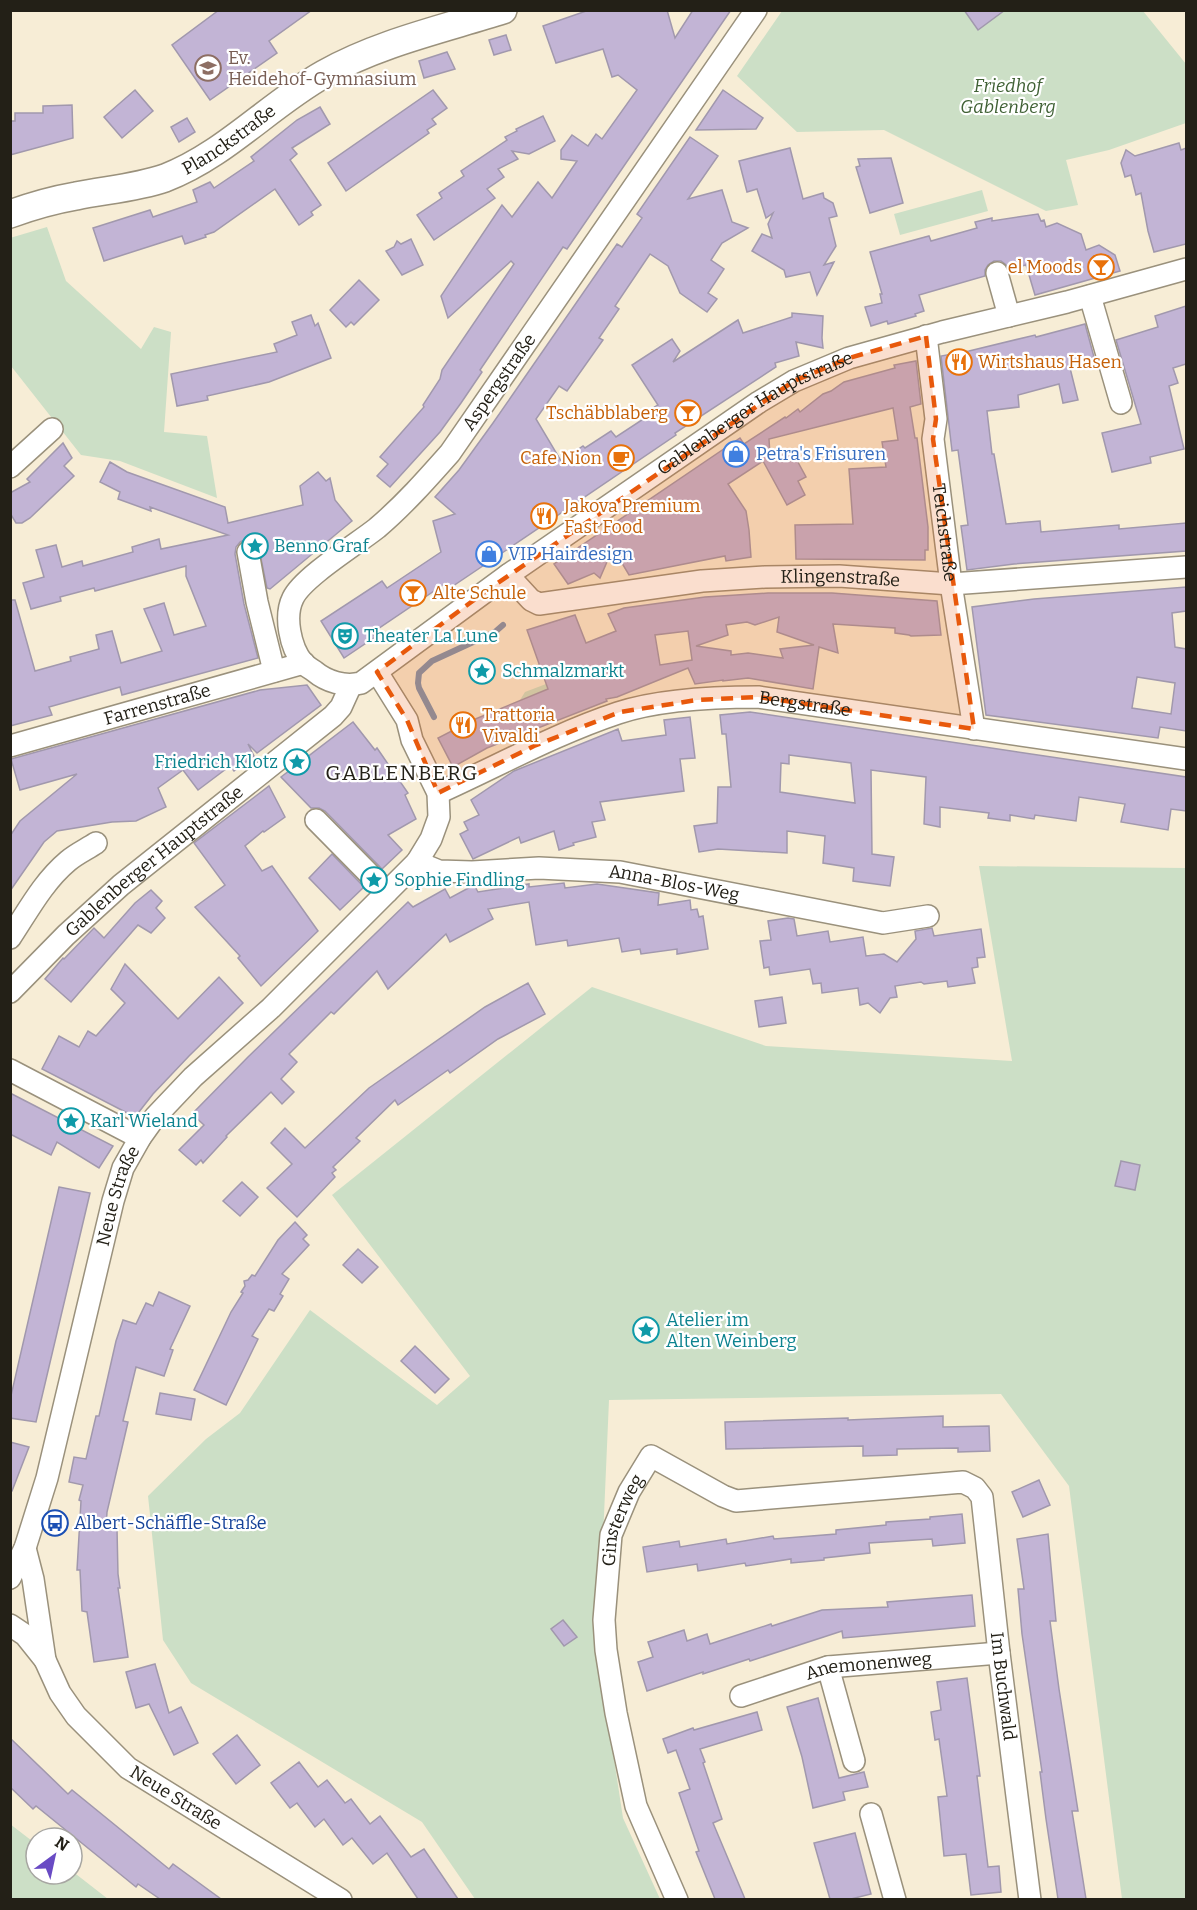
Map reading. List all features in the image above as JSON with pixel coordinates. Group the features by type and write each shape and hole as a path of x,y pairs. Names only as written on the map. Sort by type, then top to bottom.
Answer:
{"main road":[{"name":"Planckstraße","path":"10,214 43,203 165,178 203,159 322,75 353,58 503,10"}],"street":[{"name":"Aspergstraße","path":"304,663 293,644 288,616 293,598 301,587 318,572 361,541 415,492 450,453 756,10"},
{"name":"Gablenberger Hauptstraße","path":"377,672 508,575 759,402 794,381 849,357 1090,296 1186,269"},
{"path":"998,273 1009,316"},
{"path":"1090,296 1121,403"},
{"name":"Teichstraße","path":"926,336 936,419 933,439 951,584 974,729"},
{"path":"10,467 52,429"},
{"path":"248,552 257,603 274,671"},
{"name":"Klingenstraße","path":"508,575 531,600 539,604 702,581 765,577 839,576 951,584 1186,567"},
{"name":"Farrenstraße","path":"10,746 304,663"},
{"path":"304,663 318,674 334,682 351,686 377,672"},
{"name":"Neue Straße","path":"45,1660 33,1579 25,1548 41,1500 123,1168 155,1117 193,1077 278,1001 417,862 431,839 439,817 438,793 412,740 407,720 377,672"},
{"name":"Gablenberger Hauptstraße","path":"10,992 66,935 121,885 333,716 341,707 351,686"},
{"name":"Bergstraße","path":"438,793 534,746 611,716 656,705 727,697 758,697 1186,759"},
{"path":"316,820 387,892"},
{"path":"10,938 42,889 55,874 68,861 96,843"},
{"name":"Anna-Blos-Weg","path":"417,862 439,871 472,872 539,868 620,872 883,923 928,916"},
{"path":"10,1070 140,1138"},
{"name":"Ginsterweg","path":"677,1899 636,1806 616,1713 606,1650 604,1620 611,1535 629,1492 651,1456 723,1497 736,1501 963,1482"},
{"name":"Im Buchwald","path":"963,1482 975,1488 982,1497 1030,1899"},
{"path":"10,1578 25,1548"},
{"name":"Neue Straße","path":"10,1625 25,1635 45,1660 60,1694 76,1716 128,1768 341,1899"},
{"name":"Anemonenweg","path":"741,1696 828,1667 999,1653"},
{"path":"828,1667 854,1761"},
{"path":"871,1814 895,1899"}],"highlighted area":[{"path":"926,336 936,419 933,439 974,729 758,697 697,700 620,712 534,746 438,793 407,720 377,672 486,591 794,381 849,358"}],"green space":[{"name":"Friedhof Gablenberg","path":"782,11 1143,11 1186,64 1186,123 1109,150 1066,160 1078,205 1046,211 884,130 797,132 737,76"},
{"path":"982,190 988,211 900,235 894,214"},
{"path":"47,227 66,281 141,349 154,327 171,332 164,432 207,436 217,498 120,461 81,455 11,366 10,238"},
{"path":"546,684 548,689 520,700 525,692"},
{"path":"979,866 1186,868 1186,1899 1122,1899 1069,1486 1001,1394 609,1400 598,1654 623,1818 660,1899 475,1899 422,1822 191,1683 163,1640 148,1496 206,1439 240,1413 310,1310 437,1405 470,1376 332,1195 592,987 766,1046 1012,1061"},
{"path":"10,1824 24,1835 24,1886 84,1886 84,1880 108,1899 11,1899"}],"building":[{"path":"219,10 312,10 269,41 277,53 210,100 172,45"},
{"path":"589,10 667,10 675,38 693,10 731,10 567,249 563,247 480,370 482,372 461,403 440,432 390,487 377,476 388,464 380,457 424,407 423,405 440,379 442,370 514,264 511,261 448,318 441,296 502,205 512,217 538,182 552,198 577,161 561,159 561,150 572,135 588,146 596,134 602,139 637,90 618,75 612,77 603,49 556,63 543,26"},
{"path":"964,10 1005,10 978,30"},
{"path":"506,35 511,50 494,55 489,40"},
{"path":"447,52 455,69 424,78 419,61"},
{"path":"135,90 153,111 122,138 104,117"},
{"path":"433,90 447,108 432,119 436,124 427,130 429,133 346,191 328,163"},
{"path":"723,90 763,118 756,129 696,130"},
{"path":"72,105 73,138 10,155 10,121 15,121 15,113 43,113 43,106"},
{"path":"320,107 330,124 292,148 297,154 290,160 321,205 311,212 313,215 299,225 275,189 214,232 205,235 206,237 185,244 182,236 104,261 93,228 150,210 153,217 197,202 193,190 210,182 214,188 254,161 251,157 297,120"},
{"path":"543,116 555,141 529,154 512,151 518,159 498,169 504,177 487,189 495,198 434,240 417,215 442,198 439,193 464,176 461,171 507,140 505,137 517,131 516,129"},
{"path":"187,118 195,132 179,142 171,127"},
{"path":"690,137 718,156 688,199 722,190 732,222 748,228 722,243 711,260 724,269 708,293 717,299 707,312 680,293 668,266 650,254 615,306 619,309 599,338 603,340 567,391 559,386 536,419 561,461 611,431 616,437 645,418 643,414 658,405 632,365 672,339 680,351 673,362 738,320 743,333 792,317 792,313 823,316 823,348 796,342 799,356 775,363 776,367 675,433 676,435 450,588 446,583 372,633 375,637 344,658 321,621 382,581 387,588 441,552 433,521 455,514 435,497 459,470 493,423 617,244 622,247 642,218 637,214"},
{"path":"1179,143 1181,150 1186,148 1186,244 1154,252 1141,193 1136,195 1131,175 1125,177 1121,163 1126,150 1135,156"},
{"path":"790,148 803,199 823,193 824,198 833,203 837,216 829,218 836,246 824,265 834,262 817,295 810,272 786,277 784,270 752,251 762,234 772,238 768,224 773,213 766,218 757,189 747,192 739,161"},
{"path":"891,158 903,203 870,213 856,167 860,166 858,159"},
{"path":"1038,214 1041,221 1044,220 1046,227 1057,223 1081,234 1086,250 1099,245 1115,255 1120,271 1035,295 1026,265 1009,269 1001,261 994,261 985,270 985,276 919,295 924,311 915,314 916,316 871,326 865,307 882,303 880,294 882,294 870,252 929,236 931,241 977,228 975,222 992,218 992,221"},
{"path":"411,239 423,265 402,275 386,251 394,247 397,241 401,244"},
{"path":"359,280 379,300 354,325 351,322 346,327 330,310"},
{"path":"1186,306 1186,364 1173,368 1178,383 1169,386 1184,449 1150,457 1151,463 1112,472 1102,433 1141,424 1116,340 1158,327 1155,316"},
{"path":"311,315 315,326 318,323 331,358 269,382 207,396 208,400 177,406 171,374 277,352 274,344 297,335 292,322"},
{"path":"1085,324 1094,357 1069,364 1078,400 1063,403 1059,384 1018,395 1019,407 987,411 992,454 994,454 1006,524 1040,521 1041,532 1119,525 1119,529 1186,523 1186,551 1014,564 967,570 961,526 968,525 958,450 952,451 941,356 1035,335 1036,337"},
{"path":"916,361 921,404 910,407 915,438 917,438 928,527 928,550 925,550 925,560 796,559 795,525 853,524 849,469 886,467 882,442 898,440 893,408 769,439 770,456 793,453 806,477 798,481 805,495 787,505 763,461 728,484 746,511 751,557 726,561 725,556 629,575 613,548 600,578 594,573 568,584 554,564 740,438 744,444 798,409 800,412 823,394 844,382 895,368 894,365"},
{"path":"63,443 72,458 64,466 74,476 30,518 22,523 16,523 10,513 10,493 30,482 27,479"},
{"path":"110,462 127,472 225,507 228,523 303,505 300,486 318,472 326,481 330,478 335,500 352,521 270,589 267,588 258,544 246,539 236,547 235,554 244,604 258,658 122,695 120,687 49,707 52,715 10,726 10,600 15,600 35,671 71,661 70,657 99,649 96,635 112,631 121,663 162,651 144,609 164,603 174,635 206,626 186,576 186,566 95,591 94,588 60,597 61,601 31,609 23,583 44,577 36,550 56,545 62,567 82,561 83,566 133,552 132,547 159,539 161,549 228,535 150,507 151,511 118,499 120,492 100,482"},
{"path":"1186,587 1186,611 1172,613 1175,647 1186,649 1186,731 1160,727 1158,738 986,715 972,607 1034,599","holes":["1137,677 1175,683 1171,714 1132,708"]},
{"path":"768,593 832,593 937,601 941,635 911,636 895,633 895,628 833,624 838,653 819,647 813,689 748,678 695,684 688,668 487,748 453,767 438,738 473,720 548,689 527,630 575,615 586,643 616,631 608,614 624,608 705,597","holes":["779,617 777,632 814,645 780,649 783,658 748,653 731,655 731,651 696,646 728,635 726,625 747,622 755,625","688,631 692,660 660,665 655,635"]},
{"path":"307,685 321,705 257,753 248,744 254,756 234,771 230,766 198,790 183,770 158,788 166,807 136,821 112,822 57,831 44,842 10,891 10,836 20,821 77,774 20,790 11,759 260,690"},
{"path":"750,712 1186,777 1186,811 1171,809 1168,830 1121,822 1125,804 1079,797 1076,821 1035,815 1034,819 1010,815 1010,821 988,818 989,813 940,807 940,827 924,824 926,777 871,770 872,854 894,857 890,886 853,881 854,868 823,863 825,836 787,831 787,853 718,849 699,852 694,826 717,823 718,787 731,787 726,734 722,734 720,715","holes":["789,755 851,763 855,803 780,792 781,763 789,764"]},
{"path":"690,717 695,758 680,759 684,791 600,802 605,820 592,822 596,837 573,843 574,845 559,850 554,831 521,843 519,837 473,859 460,834 468,830 464,822 479,815 471,800 514,771 618,729 622,741 666,735 664,720"},
{"path":"353,722 375,750 377,748 408,793 405,795 416,819 388,835 402,850 382,869 325,811 311,808 281,777"},
{"path":"269,786 285,817 245,846 262,871 272,866 318,931 261,986 238,958 240,956 195,907 225,885 194,843"},
{"path":"332,854 364,887 340,910 309,878"},
{"path":"564,883 565,888 597,884 659,893 658,905 690,900 691,910 697,909 699,917 703,916 708,949 677,954 677,949 641,954 640,949 622,952 619,938 568,946 567,940 536,945 529,902 488,909 493,919 450,942 446,934 388,989 377,971 334,1014 331,1012 289,1054 297,1062 281,1079 294,1092 282,1104 271,1092 226,1136 203,1163 201,1160 196,1165 179,1150 204,1125 192,1114 408,902 413,907 445,889 450,898 474,885 478,892 529,884 529,887"},
{"path":"151,890 162,901 156,908 165,918 151,933 138,925 71,1002 45,979 94,928 104,938 135,903"},
{"path":"794,919 797,936 828,931 830,942 863,937 866,956 884,954 897,962 916,939 915,931 932,928 934,936 981,929 985,957 977,958 978,967 972,968 975,983 948,987 947,981 895,986 897,997 890,998 880,1013 868,1003 860,1005 858,988 822,993 821,983 813,984 810,969 770,975 769,967 764,968 760,941 771,940 768,921"},
{"path":"125,964 178,1019 219,977 243,1003 153,1094 135,1117 42,1069 59,1036 79,1047 88,1031 96,1036 125,1003 111,989"},
{"path":"528,983 545,1014 498,1039 450,1073 448,1070 398,1105 395,1100 356,1138 360,1141 333,1167 336,1170 332,1173 335,1177 297,1217 267,1188 292,1164 271,1143 285,1128 305,1148 369,1088 485,1007"},
{"path":"782,997 786,1023 759,1027 755,1001"},
{"path":"10,1093 113,1146 99,1168 57,1142 51,1155 10,1134"},
{"path":"1121,1161 1140,1165 1135,1190 1115,1186"},
{"path":"242,1182 258,1197 240,1216 223,1201"},
{"path":"59,1187 90,1193 36,1422 10,1418 10,1400"},
{"path":"295,1222 307,1235 303,1239 309,1245 282,1274 289,1279 280,1294 283,1296 274,1311 269,1309 252,1336 258,1339 226,1405 194,1390 231,1312 243,1293 241,1292 245,1286 244,1281 252,1275 255,1276 278,1240"},
{"path":"358,1249 378,1267 362,1283 343,1265"},
{"path":"159,1292 190,1306 170,1349 173,1350 164,1376 136,1367 123,1421 128,1422 107,1512 106,1528 117,1529 120,1588 118,1588 128,1657 94,1662 87,1612 82,1611 80,1570 77,1570 81,1501 79,1500 83,1485 69,1482 74,1457 86,1459 123,1320 136,1324 146,1303 153,1306"},
{"path":"415,1346 449,1379 435,1393 401,1361"},
{"path":"160,1393 195,1399 191,1420 156,1414"},
{"path":"943,1416 943,1427 989,1426 990,1451 958,1452 958,1448 897,1449 897,1455 863,1456 863,1446 726,1449 725,1422"},
{"path":"10,1442 29,1447 12,1491 10,1491"},
{"path":"1039,1480 1050,1505 1023,1517 1012,1492"},
{"path":"962,1514 965,1543 933,1546 932,1539 869,1543 870,1553 824,1558 824,1560 791,1563 791,1559 746,1566 745,1563 698,1571 697,1564 647,1572 643,1547 679,1541 680,1547 726,1539 727,1544 773,1536 774,1539 836,1534 836,1530 886,1525 886,1522"},
{"path":"1048,1534 1056,1621 1050,1621 1078,1811 1072,1811 1086,1899 1058,1899 1022,1634 1018,1589 1024,1589 1017,1539"},
{"path":"972,1595 975,1626 843,1638 842,1631 647,1691 638,1662 653,1657 648,1642 684,1630 687,1641 707,1634 710,1644 822,1610 888,1607 887,1602"},
{"path":"563,1620 577,1637 564,1646 551,1629"},
{"path":"155,1664 169,1713 181,1707 198,1743 174,1755 149,1704 136,1708 126,1672"},
{"path":"967,1678 980,1776 977,1776 988,1867 999,1866 1001,1892 971,1895 966,1854 944,1856 938,1797 947,1796 939,1739 935,1740 931,1712 941,1710 937,1682"},
{"path":"818,1698 839,1778 864,1772 868,1787 843,1792 845,1800 813,1808 802,1757 787,1707"},
{"path":"757,1712 762,1730 700,1749 722,1819 713,1823 745,1899 715,1899 696,1852 699,1851 679,1793 690,1789 676,1750 668,1753 663,1739 693,1728 694,1730"},
{"path":"237,1735 260,1765 236,1784 213,1754"},
{"path":"10,1738 68,1794 72,1790 169,1869 173,1864 221,1899 160,1899 138,1884 136,1887 84,1845 84,1826 61,1826 36,1806 33,1809 10,1787"},
{"path":"299,1762 318,1787 327,1780 345,1803 351,1799 370,1824 380,1816 411,1857 424,1849 458,1899 418,1899 387,1853 373,1864 352,1838 343,1845 324,1819 315,1827 297,1803 290,1808 271,1783"},
{"path":"855,1833 871,1894 851,1899 830,1899 814,1843"}],"waterway":[{"path":"434,717 419,688 419,673 432,661 495,632 503,625"}],"place":[{"name":"Ev. Heidehof-Gymnasium","path":"208,68"},
{"name":"el Moods","path":"1101,267"},
{"name":"Wirtshaus Hasen","path":"959,362"},
{"name":"Tschäbblaberg","path":"688,413"},
{"name":"Petra's Frisuren","path":"736,454"},
{"name":"Cafe Nion","path":"621,458"},
{"name":"Jakova Premium Fast Food","path":"544,516"},
{"name":"Benno Graf","path":"255,546"},
{"name":"VIP Hairdesign","path":"489,554"},
{"name":"Alte Schule","path":"413,593"},
{"name":"Theater La Lune","path":"345,636"},
{"name":"Schmalzmarkt","path":"482,671"},
{"name":"Trattoria Vivaldi","path":"463,725"},
{"name":"Friedrich Klotz","path":"297,762"},
{"name":"Sophie Findling","path":"374,880"},
{"name":"Karl Wieland","path":"71,1121"},
{"name":"Atelier im Alten Weinberg","path":"646,1330"},
{"name":"Albert-Schäffle-Straße","path":"55,1523"}],"district":[{"name":"GABLENBERG","path":"402,773"}]}
